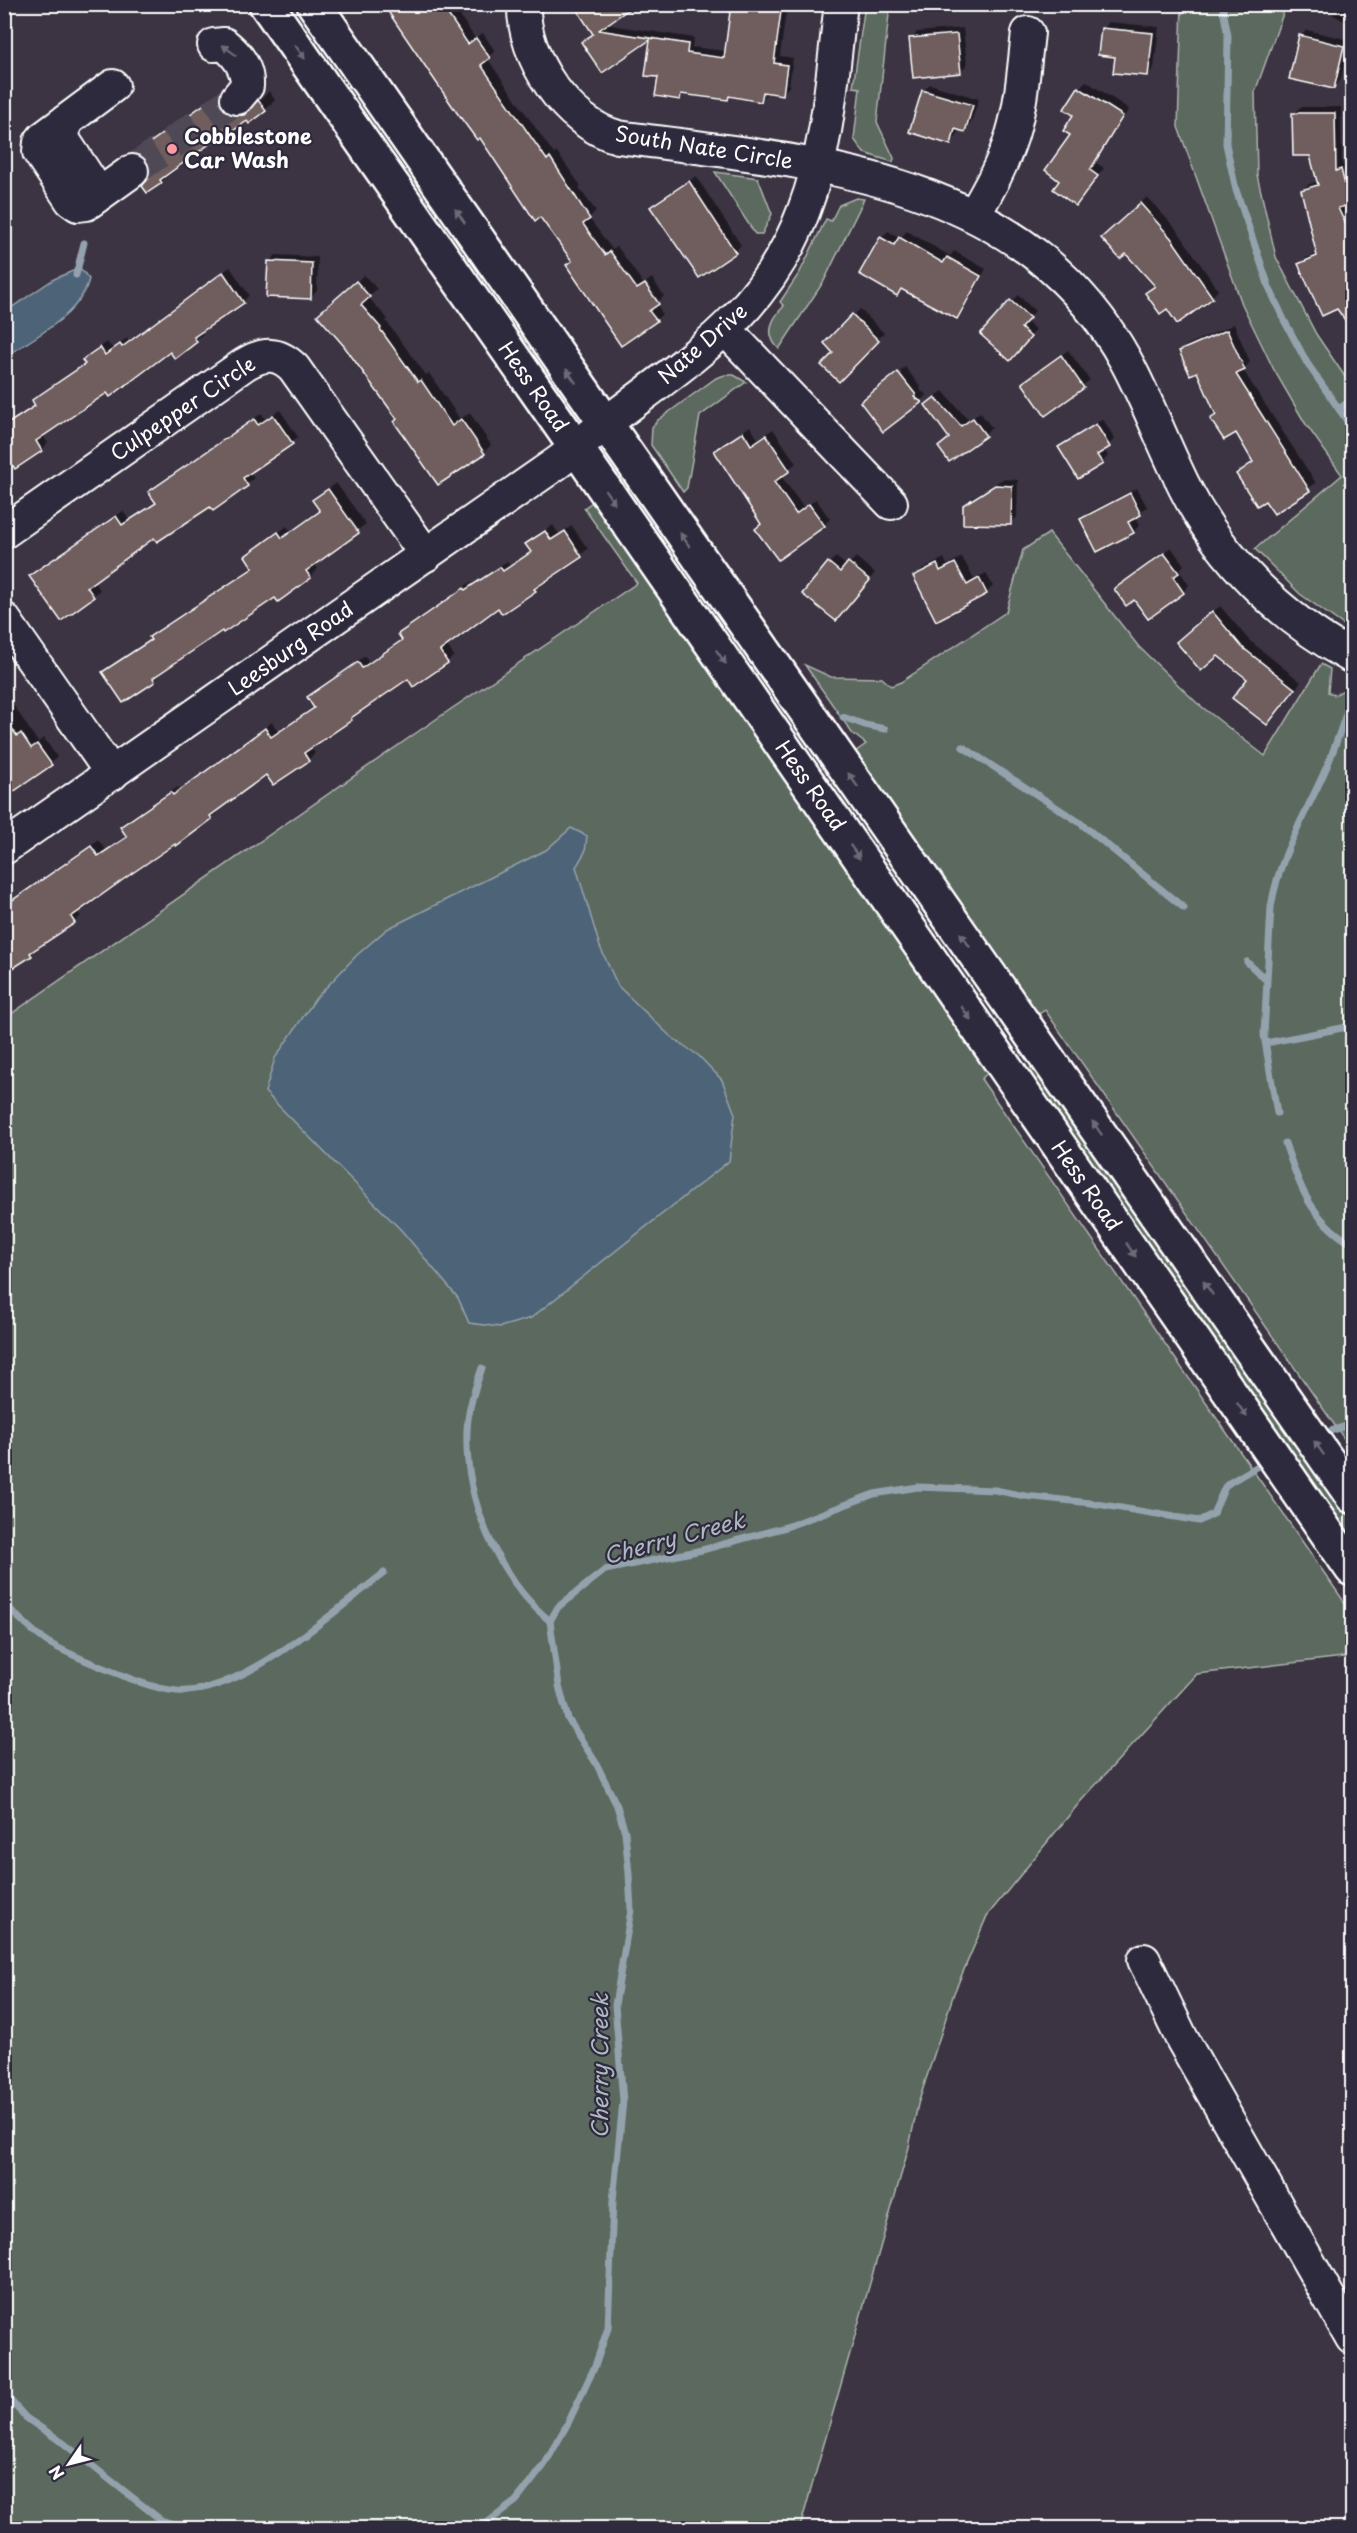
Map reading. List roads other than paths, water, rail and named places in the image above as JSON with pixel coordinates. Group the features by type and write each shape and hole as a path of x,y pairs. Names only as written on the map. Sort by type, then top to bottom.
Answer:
{"main road":[{"name":"Hess Road","path":"266,4 1353,1569"},
{"name":"Hess Road","path":"314,4 604,424 1353,1496"}],"street":[{"name":"South Nate Circle","path":"524,4 527,34 546,75 573,110 596,129 618,137 762,155 910,189 974,215 1006,233 1042,260 1083,300 1122,355 1186,489 1217,540 1243,572 1280,607 1313,633 1353,657"},
{"name":"Nate Drive","path":"577,449 604,424 691,360 726,330 752,301 780,260 805,210 817,167 825,132 841,4"},
{"path":"974,215 993,182 1011,136 1019,99 1028,33"},
{"path":"214,45 224,44 239,58 244,67 247,86 237,98"},
{"path":"113,86 56,128 63,137 94,198 132,171"},
{"path":"726,330 891,503"},
{"name":"Culpepper Circle","path":"4,532 245,364 259,356 268,355 286,360 294,368 426,555"},
{"name":"Leesburg Road","path":"4,848 577,449"},
{"path":"4,619 112,774"},
{"path":"1144,1960 1182,2039 1353,2338"}],"water":[{"path":"80,268 89,279 76,304 66,315 42,333 5,357 5,312 54,279"},
{"path":"571,828 587,836 585,852 576,867 600,947 618,986 670,1036 699,1056 722,1080 735,1114 729,1161 531,1318 500,1327 469,1323 458,1298 402,1231 265,1092 275,1058 316,998 357,955 387,929 546,850"}],"waterway":[{"path":"1222,4 1228,36 1226,144 1236,190 1269,287 1284,320 1307,363 1352,428"},
{"path":"76,275 84,243"},
{"path":"1339,409 1352,399"},
{"path":"1277,1113 1264,1035 1271,907 1287,851 1327,766 1352,696"},
{"path":"843,717 885,729"},
{"path":"963,747 1079,822 1184,908"},
{"path":"1247,962 1266,980"},
{"path":"1266,1043 1352,1026"},
{"path":"1285,1143 1308,1201 1326,1224 1352,1244"},
{"path":"482,1368 470,1406 467,1430 471,1482 478,1509 487,1535 514,1582 550,1621"},
{"name":"Cherry Creek","path":"1321,1434 1352,1424"},
{"name":"Cherry Creek","path":"480,2528 516,2501 545,2464 569,2421 595,2366 608,2328 613,2201 623,2101 615,2005 631,1910 629,1874 625,1832 617,1806 596,1763 568,1719 559,1686 550,1621 558,1607 605,1570 702,1550 786,1527 874,1494 918,1487 995,1490 1199,1521 1213,1514 1229,1483 1268,1460"},
{"path":"4,1604 43,1639 82,1659 131,1679 161,1688 177,1691 203,1689 230,1680 258,1666 314,1628 384,1573"},
{"name":"Cherry Creek","path":"4,2393 26,2418 62,2442 161,2520 186,2528"}],"tunnel":[{"path":"132,171 237,98"}],"place":[{"name":"Cobblestone Car Wash","path":"172,149"}]}
